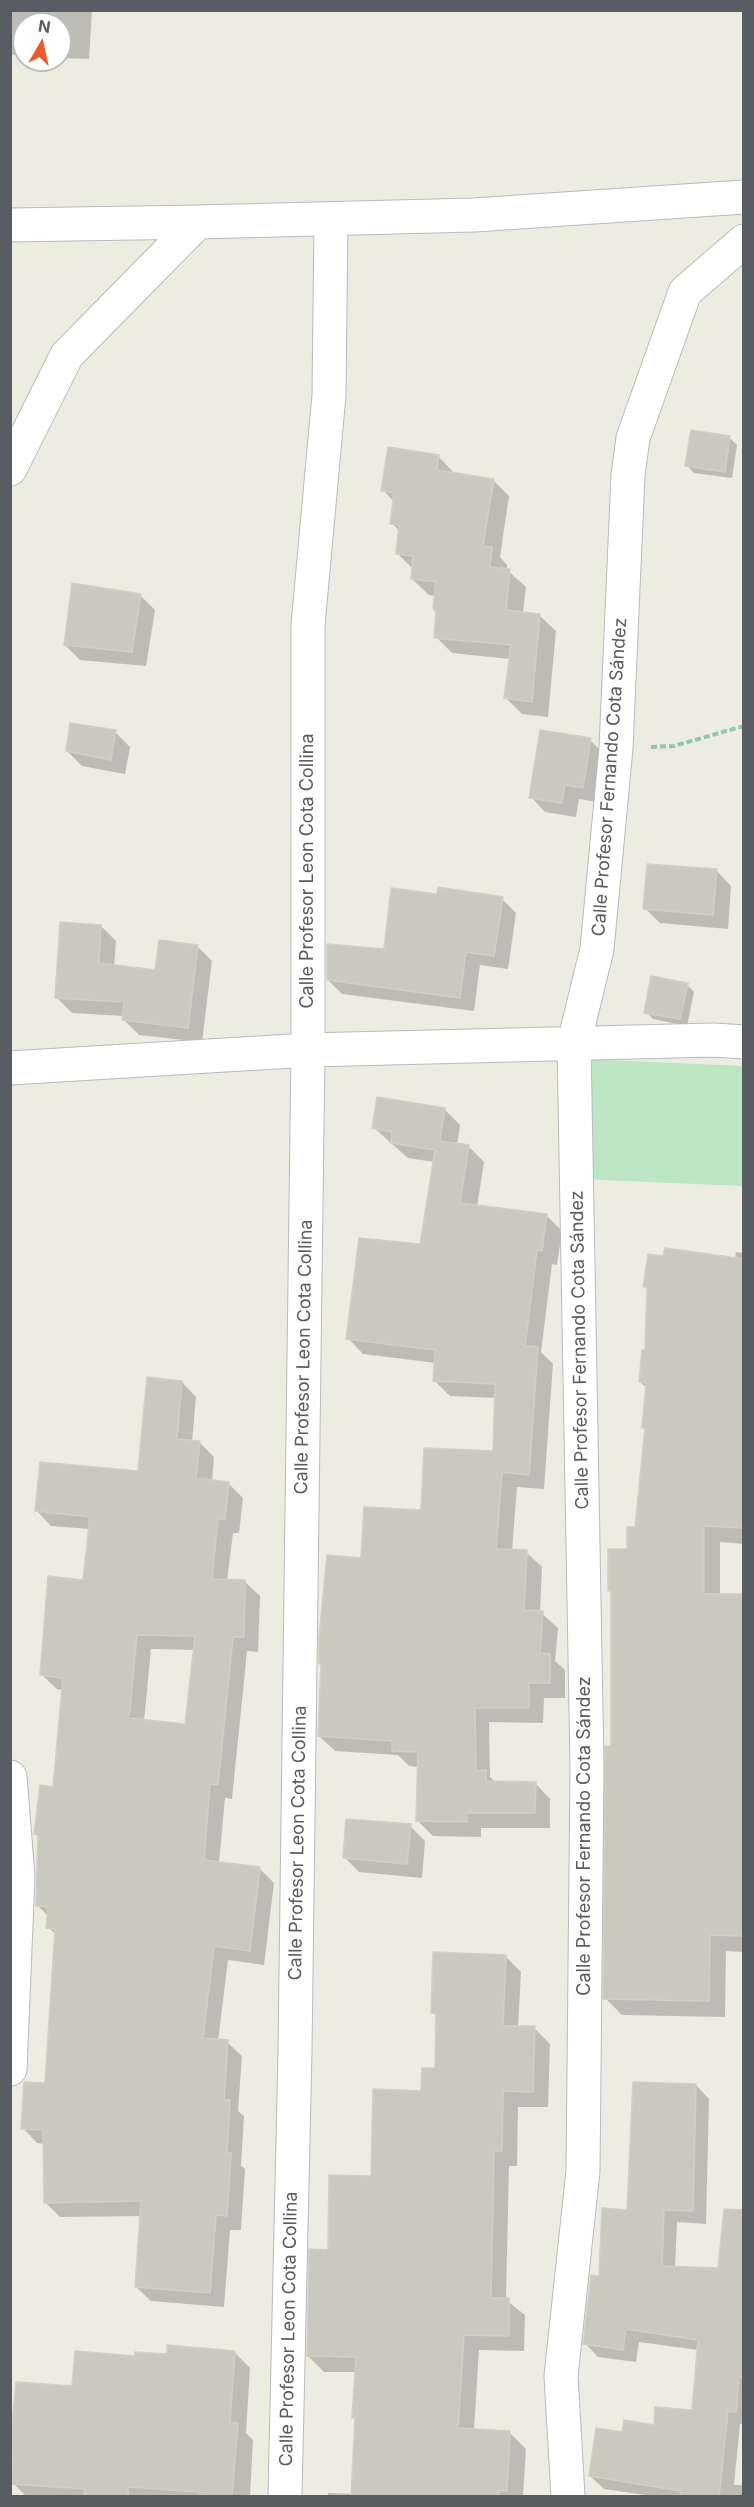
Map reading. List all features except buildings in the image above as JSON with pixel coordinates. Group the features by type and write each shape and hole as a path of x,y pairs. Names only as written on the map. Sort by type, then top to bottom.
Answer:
{"street":[{"path":"10,225 474,215 744,197"},
{"name":"Calle Profesor Leon Cota Collina","path":"285,2496 295,2050 308,1050 308,625 330,395 331,219"},
{"path":"10,469 67,355 198,222"},
{"name":"Calle Profesor Fernando Cota Sández","path":"568,2496 561,2376 583,2171 587,1767 574,1043 597,949 616,748 628,475 633,438 685,292 744,241"},
{"path":"10,1068 308,1050 714,1040 744,1042"},
{"path":"10,1777 18,1876 10,2070"}],"path":[{"path":"616,748 674,746 744,726"}],"green space":[{"path":"585,1059 743,1066 743,1186 580,1179"}]}
